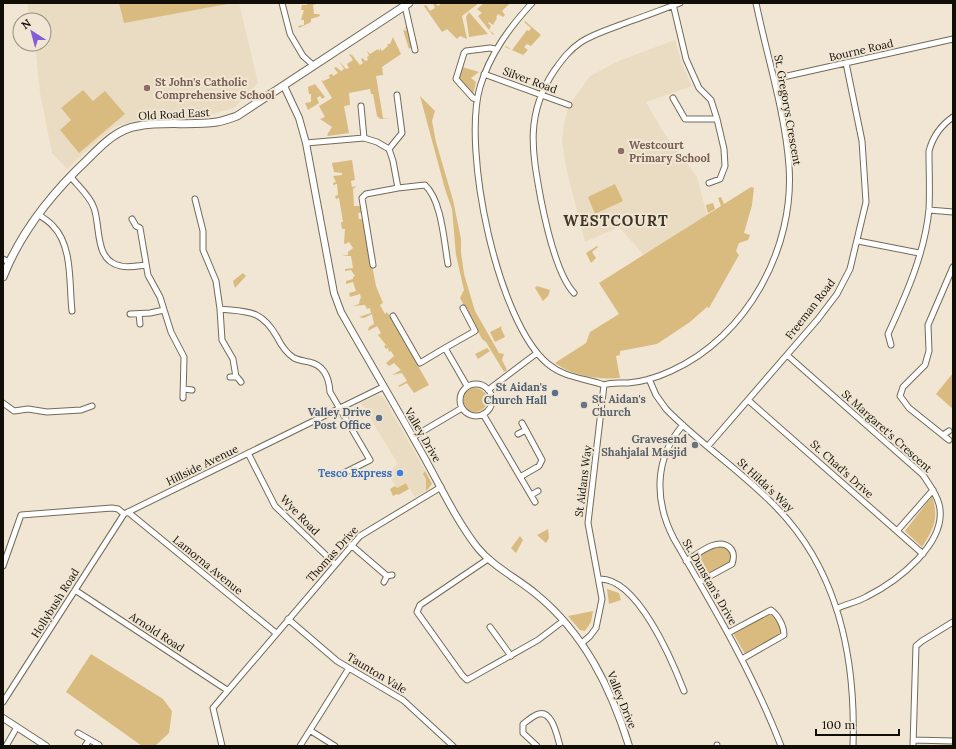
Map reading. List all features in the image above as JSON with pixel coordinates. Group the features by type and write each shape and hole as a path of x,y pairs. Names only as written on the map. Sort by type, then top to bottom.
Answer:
{"main road":[{"name":"Old Road East","path":"3,276 6,261 38,214 70,176 107,140 123,131 137,126 164,123 218,122 237,116 407,4"}],"street":[{"path":"282,3 289,32 304,57 313,65"},
{"path":"532,3 515,21 495,49 484,74 477,99 474,128 475,152 484,218 499,272 521,327 537,353 549,365 564,374 604,385"},
{"path":"574,293 568,286 560,266 548,227 538,181 533,129 536,106 564,56 581,42 603,31 673,4 680,3"},
{"name":"St. Gregorys Crescent","path":"604,385 649,379 685,364 715,342 746,308 772,264 786,216 790,186 787,144 774,79 756,3"},
{"path":"407,4 415,50"},
{"path":"673,4 686,59 699,88 711,100 724,149 725,166 720,180 709,183"},
{"name":"Bourne Road","path":"774,79 953,39"},
{"path":"477,99 473,98 456,79 464,52 490,48 495,49"},
{"name":"Freeman Road","path":"708,446 787,355 836,294 850,269 858,241 866,202 862,140 846,63"},
{"name":"Silver Road","path":"484,74 570,105"},
{"name":"Valley Drive","path":"284,86 299,118 306,143 334,293 341,312 466,531 488,559 537,595 582,643 604,680 629,746"},
{"path":"389,149 402,133 397,95"},
{"path":"673,98 685,119 717,119"},
{"path":"361,106 364,138"},
{"path":"891,345 888,334 906,296 919,253 929,210 929,151 931,143 940,128 953,117"},
{"path":"306,143 364,138 377,142 389,149 398,188"},
{"path":"70,176 93,205 98,222 101,247 105,257 121,267 146,265"},
{"path":"374,265 362,198 366,194 425,185 431,191 438,211 448,264"},
{"path":"196,199 203,231 203,250 216,281 222,340 233,359 236,377 241,382"},
{"path":"929,210 953,212"},
{"path":"38,214 54,226 63,244 67,257 72,311"},
{"path":"132,219 140,228 145,249 149,278 160,297 172,333 184,357 183,398"},
{"path":"858,241 919,253"},
{"path":"949,440 909,408 900,396 903,386 925,365 929,351 928,325 953,267"},
{"path":"393,316 420,363 476,331 463,308"},
{"path":"220,309 244,310 260,316 271,326 284,350 295,358 314,363 324,369 329,382 330,392 371,462 340,475"},
{"path":"130,314 164,310"},
{"path":"139,314 140,324"},
{"path":"445,348 467,386"},
{"path":"488,390 537,353"},
{"name":"St Margaret's Crescent","path":"787,355 923,475 933,490 939,506 935,537 924,554 897,578 866,597 838,608"},
{"path":"230,377 236,377"},
{"name":"St Hilda's Way","path":"649,379 660,402 683,425 751,482 790,521 809,548 838,608 846,642 849,666 853,746"},
{"path":"478,384 488,390 491,396 491,402 488,409 483,414 471,415 462,408 460,402 461,395 467,386 478,384"},
{"name":"St Aidans Way","path":"582,643 596,628 601,611 602,599 588,523 604,385"},
{"name":"Hillside Avenue","path":"126,513 383,387"},
{"path":"184,390 192,390"},
{"name":"St. Chad's Drive","path":"748,400 924,554"},
{"path":"3,403 14,411 28,409 54,412 81,410 92,406"},
{"path":"413,437 462,408"},
{"path":"483,414 535,502"},
{"path":"520,477 539,466 542,461 540,454 522,423"},
{"name":"St. Dunstan's Drive","path":"683,425 666,453 660,472 659,490 665,521 742,659 767,711 781,746"},
{"path":"518,434 526,430"},
{"path":"943,435 949,430"},
{"name":"Wye Road","path":"248,453 275,506 335,564"},
{"name":"Thomas Drive","path":"288,619 351,545 364,532 441,487"},
{"path":"897,531 933,490"},
{"path":"531,495 538,491"},
{"path":"3,566 22,515 112,508 126,513"},
{"name":"Hollybush Road","path":"3,702 126,513"},
{"name":"Lamorna Avenue","path":"126,513 276,632"},
{"path":"686,561 716,543 725,544 731,549 734,556 732,564 699,582"},
{"path":"351,545 389,575 384,582"},
{"path":"488,559 420,605 417,612 461,674 467,680 543,637 563,621"},
{"path":"599,579 608,578 627,590 654,627 676,671 684,691"},
{"name":"Arnold Road","path":"75,590 227,690"},
{"path":"728,633 771,610 775,613 784,629 784,635 779,639 742,659"},
{"path":"222,746 213,708 288,619"},
{"name":"Taunton Vale","path":"288,619 324,652 403,700 453,746"},
{"path":"913,746 916,646 953,622"},
{"path":"490,626 511,656"},
{"path":"300,746 350,668"},
{"path":"537,746 523,733 523,724 537,714 545,714 551,718 560,746"},
{"path":"3,718 46,746"},
{"path":"6,746 17,727"},
{"path":"311,730 335,746"},
{"path":"78,733 99,745"},
{"path":"85,746 89,740"},
{"path":"913,740 953,741"}],"shaded area":[{"name":"St John's Catholic Comprehensive School","path":"27,3 239,3 258,83 234,108 191,120 147,118 116,126 67,169 52,153 40,93 36,52 52,52 52,12 29,12"},
{"path":"119,3 233,3 124,23"},
{"path":"302,3 318,3 313,5 314,14 319,14 320,16 311,19 311,22 299,28 298,26 304,25 304,20 301,20 304,10 301,10 302,5 307,5"},
{"path":"435,3 438,6 442,3 479,3 462,16 467,39 460,36 457,39 447,29 442,32 424,6 426,5 430,11 435,8 433,4"},
{"path":"484,3 509,4 502,11 505,15 503,17 498,14 493,25 489,22 488,23 491,26 489,30 478,16 482,13 477,9"},
{"path":"469,12 488,34 469,37 466,17"},
{"path":"525,21 541,35 531,46 527,44 524,47 528,50 523,55 505,47 506,46 512,50 527,30 529,31 531,28 524,22"},
{"path":"407,24 412,47 409,49 403,30 407,31 405,28"},
{"path":"393,37 401,54 382,67 383,75 376,76 383,118 390,118 380,119 377,116 373,94 371,94 370,89 349,93 350,105 344,106 349,133 328,136 327,135 332,127 320,119 325,117 319,106 332,98 321,80 323,81 330,78 329,75 332,74 333,76 338,73 334,68 336,67 341,71 344,69 339,61 346,69 349,68 347,64 353,60 349,54 352,55 360,65 363,63 361,59 363,58 365,61 368,60 367,57 369,56 367,51 370,54 378,49 380,51 380,48 382,51 388,46 387,44 390,44"},
{"name":"Westcourt Primary School","path":"675,40 682,64 692,86 646,102 662,130 697,177 707,215 644,255 619,227 585,242 566,167 562,140 564,123 569,105 590,76 621,60"},
{"path":"462,67 479,72 471,78 476,82 473,95 458,79"},
{"path":"315,84 325,97 322,99 320,96 317,98 319,103 308,110 305,103 311,102 311,94 309,94 308,87"},
{"path":"83,90 93,101 105,91 125,114 79,153 60,130 71,120 61,108"},
{"path":"420,96 435,111 432,121 436,142 453,200 461,239 464,274 475,311 499,353 504,354 502,360 507,370 504,372 486,342 482,339 460,298 464,290 456,255 452,209 445,189"},
{"path":"352,160 355,180 351,181 352,187 357,186 353,189 354,206 361,206 362,213 358,213 359,219 363,219 376,286 383,303 380,305 385,314 387,312 429,385 414,393 407,383 399,387 398,386 407,381 402,373 392,375 401,370 394,363 389,366 386,363 394,356 391,351 389,352 388,348 386,349 384,346 386,345 378,335 381,333 377,326 368,331 369,327 374,324 372,314 364,318 359,317 371,313 370,308 367,309 365,305 353,306 359,304 361,298 360,294 350,297 349,293 356,291 353,282 346,284 346,281 353,279 355,276 351,270 345,271 345,269 353,268 351,256 342,256 348,255 348,252 353,248 349,242 344,243 345,229 342,229 341,222 343,222 339,198 336,199 335,196 338,195 337,184 333,185 333,183 336,182 333,176 342,175 342,173 334,172 332,163"},
{"path":"615,184 623,201 595,214 588,197"},
{"path":"751,187 754,188 752,205 744,233 750,235 748,240 739,243 736,251 739,255 709,308 707,307 690,322 657,344 620,351 620,355 616,356 620,378 595,378 586,376 569,371 555,363 586,343 590,332 619,314 599,283 721,206 718,198 721,197 724,204"},
{"path":"704,198 706,205 713,203 715,209 708,213"},
{"path":"597,246 598,247 592,252 596,258 591,263 586,253"},
{"path":"243,273 246,276 235,288 233,281"},
{"path":"537,286 550,290 548,296 543,301 535,288"},
{"path":"502,326 501,328 505,337 495,342 490,332"},
{"path":"487,348 490,351 478,359 475,354"},
{"path":"953,373 953,409 936,394"},
{"path":"470,388 480,388 487,395 487,405 480,412 470,412 463,405 463,395"},
{"path":"377,395 382,396 385,400 432,483 429,489 415,497 406,483 396,488 388,472 398,464 361,403"},
{"path":"425,471 432,484 426,491 426,479 423,474"},
{"path":"406,483 409,489 393,496 390,489 395,486 397,488"},
{"path":"932,496 935,511 934,523 930,534 922,547 905,531"},
{"path":"548,529 549,538 546,543 537,535"},
{"path":"520,536 523,540 516,553 511,548"},
{"path":"719,545 726,546 731,557 730,563 703,579 692,560"},
{"path":"607,589 619,593 621,600 609,604"},
{"path":"593,611 591,622 585,631 580,630 568,616"},
{"path":"771,612 783,631 782,635 745,654 733,633"},
{"path":"91,654 163,699 172,711 169,733 155,746 142,746 66,692"}],"place":[{"name":"St John's Catholic Comprehensive School","path":"147,88"},
{"name":"Westcourt Primary School","path":"621,151"},
{"name":"St Aidan's Church Hall","path":"555,393"},
{"name":"St. Aidan's Church","path":"584,405"},
{"name":"Valley Drive Post Office","path":"379,418"},
{"name":"Gravesend Shahjalal Masjid","path":"695,445"},
{"name":"Tesco Express","path":"400,473"}],"district":[{"name":"WESTCOURT","path":"616,221"}]}
